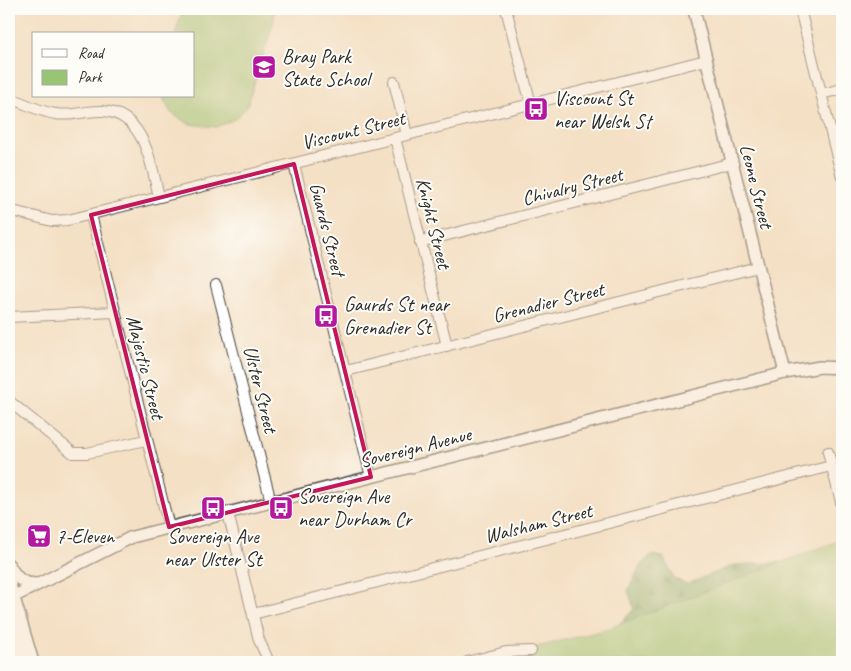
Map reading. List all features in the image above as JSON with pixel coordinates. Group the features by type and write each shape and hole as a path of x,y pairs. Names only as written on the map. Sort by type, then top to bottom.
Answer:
{"street":[{"path":"506,9 530,104"},
{"name":"Leone Street","path":"696,9 706,60 785,373"},
{"path":"800,9 842,177"},
{"name":"Viscount Street","path":"9,210 52,221 91,214 706,60"},
{"path":"394,82 407,135"},
{"path":"821,94 842,88"},
{"path":"9,97 54,114 68,115 104,111 125,118 141,134 159,197"},
{"name":"Knight Street","path":"395,138 447,346"},
{"name":"Chivalry Street","path":"420,242 732,163"},
{"name":"Guards Street","path":"294,164 371,477"},
{"name":"Majestic Street","path":"91,214 169,527"},
{"name":"Grenadier Street","path":"346,371 758,267"},
{"name":"Ulster Street","path":"216,285 272,502"},
{"path":"9,317 115,312"},
{"name":"Sovereign Avenue","path":"12,597 107,547 132,537 785,373 820,367 842,368"},
{"path":"9,401 73,453 87,453 146,440"},
{"path":"828,452 842,506"},
{"name":"Walsham Street","path":"253,614 831,466"},
{"path":"228,513 259,640 269,662"},
{"path":"9,565 16,577 23,583 39,584"},
{"path":"9,581 32,662"},
{"path":"9,608 23,662"},
{"path":"467,662 506,652 532,651"}],"highlighted area":[{"path":"294,164 371,477 169,527 91,215"}],"green space":[{"path":"183,9 274,9 274,20 247,107 235,119 216,127 189,124 171,113 163,98 195,98 195,32 176,32"},
{"path":"841,540 842,662 512,662 510,654 604,630"},
{"path":"651,555 663,557 675,579 687,584 734,565 804,561 842,662 531,662 616,627 634,609 628,590 641,564"}],"place":[{"name":"Bray Park State School","path":"264,67"},
{"name":"Viscount St near Welsh St","path":"536,109"},
{"name":"Gaurds St near Grenadier St","path":"326,316"},
{"name":"Sovereign Ave near Ulster St","path":"213,508"},
{"name":"Sovereign Ave near Durham Cr","path":"281,508"},
{"name":"7-Eleven","path":"39,536"}]}
